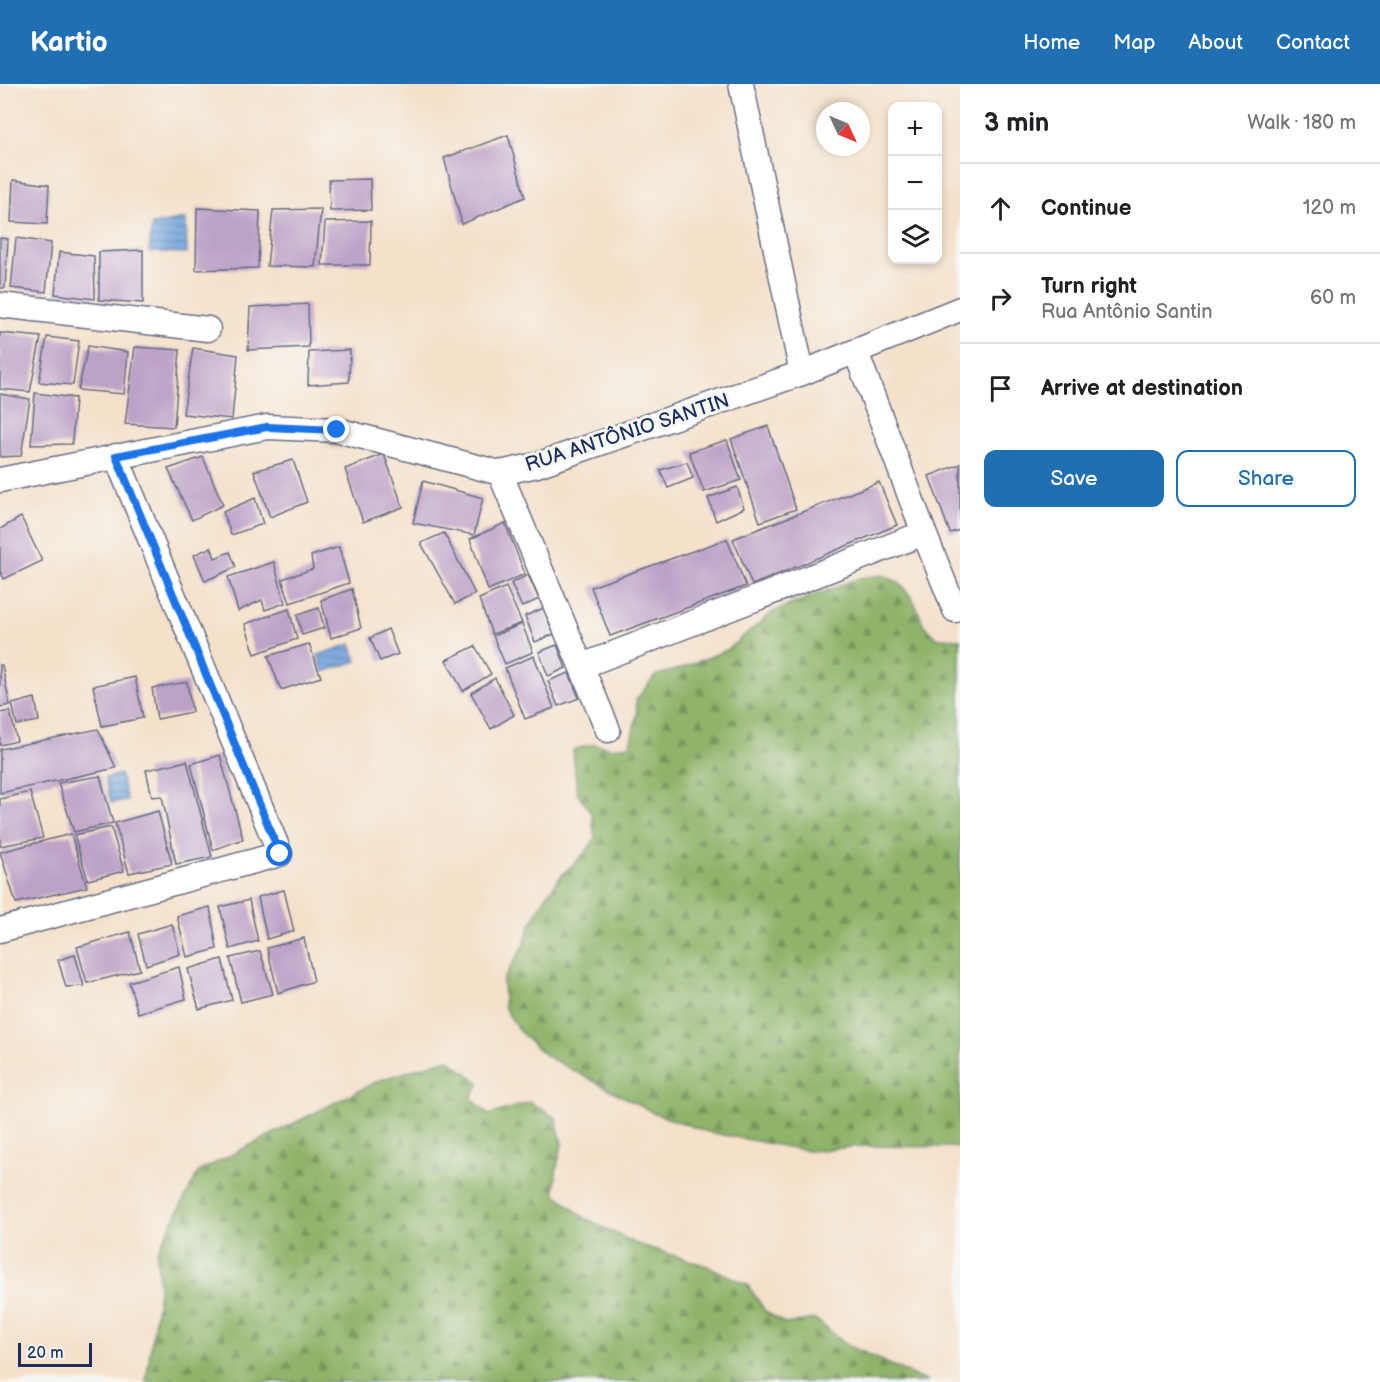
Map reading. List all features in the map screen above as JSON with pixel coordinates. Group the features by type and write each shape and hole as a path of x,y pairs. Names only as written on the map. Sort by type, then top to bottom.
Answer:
{"street":[{"path":"741,84 802,373"},
{"path":"0,304 208,329"},
{"name":"RUA ANTÔNIO SANTIN","path":"0,480 267,427 337,430 500,472 537,465 802,373 960,309"},
{"path":"856,352 955,610"},
{"path":"0,930 280,854 116,456"},
{"path":"500,472 608,730"},
{"path":"582,666 924,533"}],"green space":[{"path":"883,575 899,583 913,599 923,623 936,638 960,639 960,1147 861,1146 809,1151 708,1132 656,1114 546,1056 519,1031 504,1007 503,980 524,945 530,926 545,898 562,875 586,852 595,839 592,814 577,793 573,750 594,744 612,748 630,745 637,714 636,700 656,675 680,669 727,650 773,612 859,578"},
{"path":"448,1059 480,1083 471,1098 489,1115 530,1102 556,1118 562,1144 556,1172 555,1193 583,1217 634,1243 710,1267 748,1285 765,1311 785,1324 815,1319 847,1345 928,1382 146,1382 159,1290 157,1252 199,1171 380,1080"}],"water":[{"path":"186,219 187,253 149,252 152,225"},
{"path":"351,644 357,661 323,672 318,655"},
{"path":"120,774 127,800 111,803 105,778"}],"building":[{"path":"508,135 525,197 462,224 444,158"},
{"path":"370,179 371,210 330,211 329,180"},
{"path":"13,180 49,185 47,224 11,222"},
{"path":"197,208 260,211 258,268 196,270"},
{"path":"321,209 315,267 267,266 273,210"},
{"path":"371,221 370,265 322,265 325,222"},
{"path":"0,238 8,239 5,288 0,288"},
{"path":"16,238 51,243 46,292 11,288"},
{"path":"143,250 143,303 99,300 99,252"},
{"path":"59,252 94,256 95,299 55,294"},
{"path":"308,304 309,347 248,350 250,307"},
{"path":"0,333 41,337 30,392 0,389"},
{"path":"47,337 79,341 73,385 39,382"},
{"path":"88,346 128,352 124,394 78,390"},
{"path":"135,347 180,350 174,427 125,424"},
{"path":"193,348 238,355 232,419 183,414"},
{"path":"350,350 349,382 308,385 309,352"},
{"path":"35,393 75,398 72,444 31,445"},
{"path":"0,394 30,399 21,456 0,457"},
{"path":"768,426 796,509 760,522 731,439"},
{"path":"727,440 741,480 704,492 689,452"},
{"path":"384,454 403,507 363,522 345,469"},
{"path":"203,457 223,505 192,520 168,469"},
{"path":"293,460 307,502 270,517 254,471"},
{"path":"687,462 693,478 668,488 660,470"},
{"path":"960,464 960,530 950,533 929,476"},
{"path":"423,481 483,498 474,535 413,523"},
{"path":"879,482 897,525 752,585 733,539"},
{"path":"737,487 744,508 716,521 708,498"},
{"path":"255,498 263,524 231,535 223,512"},
{"path":"21,517 42,561 4,579 0,571 0,529"},
{"path":"505,523 525,574 488,590 470,539"},
{"path":"444,533 475,594 455,604 421,543"},
{"path":"727,539 746,586 610,636 591,587"},
{"path":"211,547 215,558 230,552 236,567 205,581 194,555"},
{"path":"339,547 349,583 290,603 282,579 313,569 311,556"},
{"path":"274,562 285,603 265,610 262,600 238,611 228,577"},
{"path":"528,575 539,599 522,607 511,583"},
{"path":"506,587 522,623 492,634 479,599"},
{"path":"352,589 361,628 331,638 321,600"},
{"path":"319,608 324,628 302,635 297,615"},
{"path":"544,608 554,634 535,642 525,616"},
{"path":"289,609 297,639 255,654 245,624"},
{"path":"522,624 533,652 505,664 493,636"},
{"path":"388,629 398,654 380,661 370,638"},
{"path":"309,644 321,677 281,690 268,656"},
{"path":"557,645 566,668 548,676 539,652"},
{"path":"475,646 491,674 463,691 446,660"},
{"path":"534,656 554,708 525,719 505,668"},
{"path":"0,665 2,665 10,705 0,707"},
{"path":"569,673 579,698 558,706 548,681"},
{"path":"135,677 143,718 102,726 93,686"},
{"path":"495,678 514,715 491,729 471,693"},
{"path":"187,682 192,712 157,719 152,688"},
{"path":"35,698 39,721 17,725 12,704"},
{"path":"10,711 17,741 0,745 0,713"},
{"path":"98,729 116,768 0,793 0,749"},
{"path":"220,755 243,839 213,850 191,764"},
{"path":"187,761 212,857 176,864 162,796 152,797 146,770"},
{"path":"100,776 113,823 74,832 58,783"},
{"path":"30,792 43,838 0,846 0,799"},
{"path":"158,811 172,864 129,873 115,823"},
{"path":"111,827 124,871 88,880 74,835"},
{"path":"71,834 87,887 16,903 0,852"},
{"path":"284,890 294,931 267,939 258,897"},
{"path":"249,900 258,941 230,949 220,907"},
{"path":"210,907 217,949 187,957 177,916"},
{"path":"172,924 180,954 146,965 138,934"},
{"path":"130,932 140,970 87,983 77,947"},
{"path":"304,938 314,981 278,993 267,948"},
{"path":"260,951 273,994 241,1002 230,958"},
{"path":"75,955 84,986 66,987 58,960"},
{"path":"222,959 232,1000 199,1009 188,969"},
{"path":"179,967 186,999 138,1013 129,982"}],"route":[{"path":"280,854 116,456 267,427 337,430"}]}
